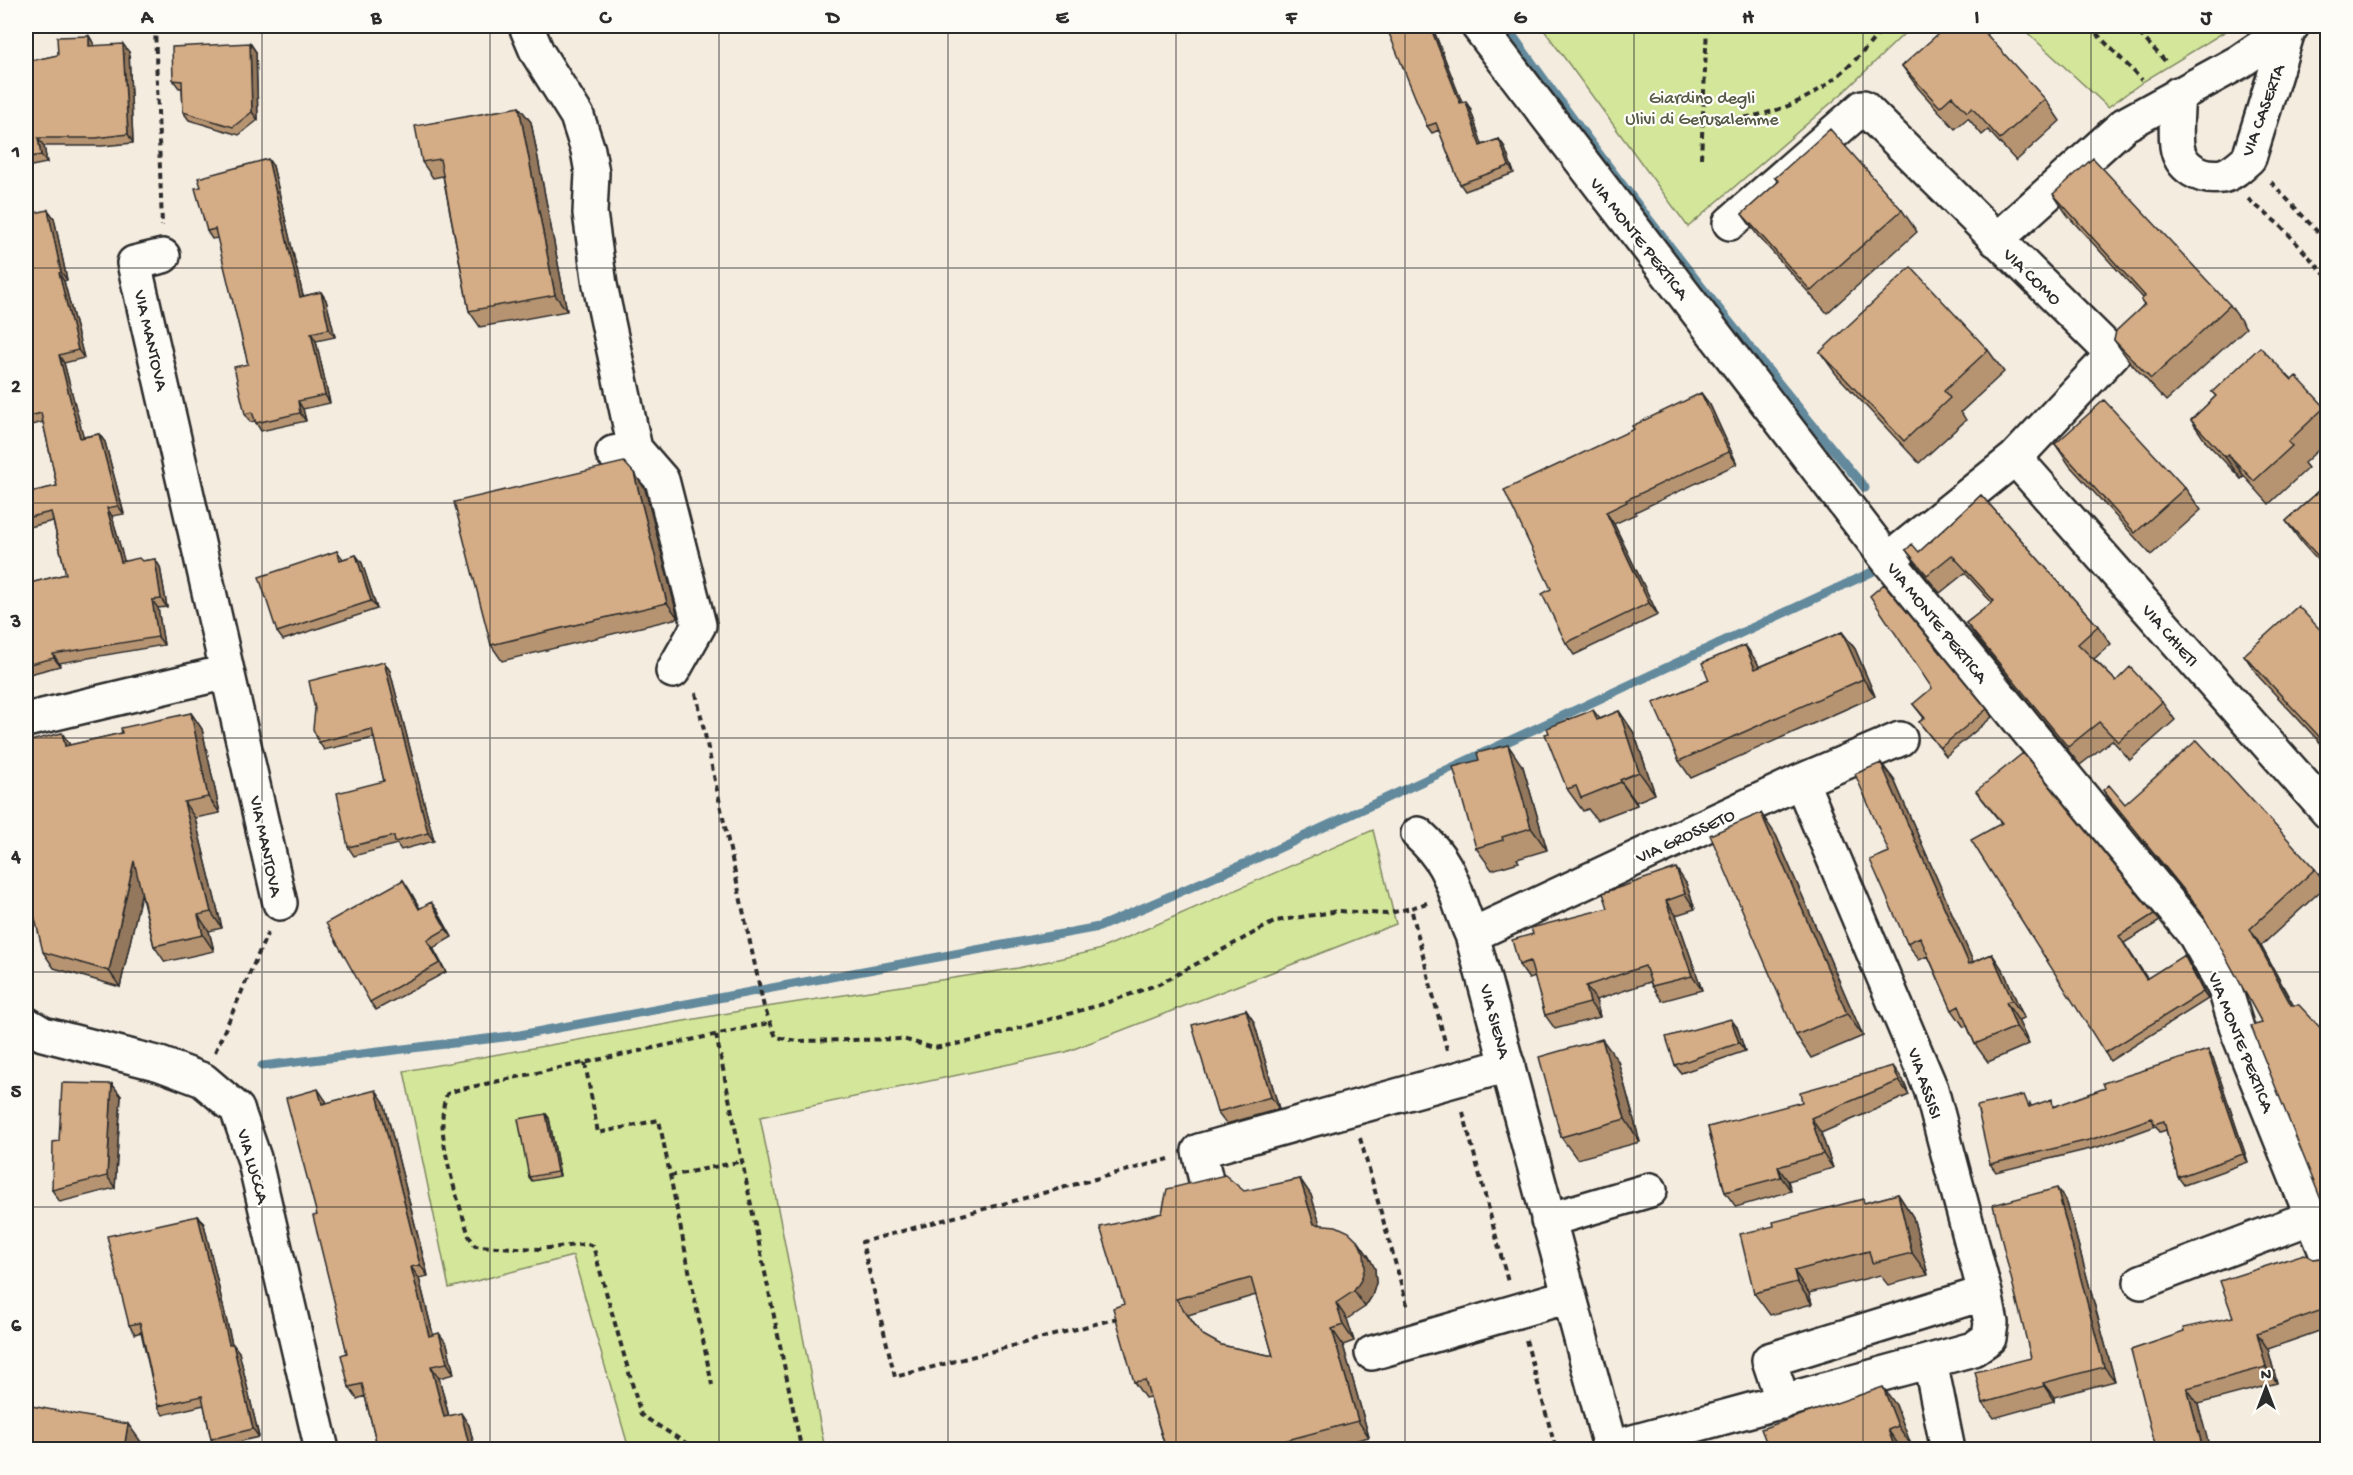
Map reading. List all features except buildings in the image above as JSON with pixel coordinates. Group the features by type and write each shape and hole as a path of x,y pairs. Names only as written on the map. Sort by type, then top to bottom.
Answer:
{"street":[{"path":"526,26 537,52 577,116 588,150 592,173 590,213 624,451 662,480 699,625 680,659"},
{"name":"VIA MONTE PERTICA","path":"1478,26 1888,560 2195,935 2224,986 2239,1035 2328,1257"},
{"name":"VIA CASERTA","path":"1996,240 2124,125 2239,62 2291,27"},
{"name":"VIA CASERTA","path":"2236,167 2291,27"},
{"path":"2177,95 2177,148 2185,165 2199,175 2236,167"},
{"name":"VIA COMO","path":"1730,223 1863,107 2113,354 2015,458 1888,560"},
{"name":"VIA MANTOVA","path":"163,256 134,263 280,903"},
{"name":"VIA CHIETI","path":"2015,458 2328,812"},
{"path":"26,720 227,672"},
{"name":"VIA GROSSETO","path":"1473,935 1802,781 1900,739"},
{"name":"VIA ASSISI","path":"1611,1449 1930,1361 1973,1348 1989,1338 1991,1323 1985,1293 1931,1089 1802,781"},
{"name":"VIA SIENA","path":"1418,834 1436,850 1449,869 1461,911 1473,935 1611,1449"},
{"name":"VIA LUCCA","path":"26,1024 43,1034 149,1061 203,1080 237,1109 254,1158 322,1449"},
{"path":"1202,1166 1352,1108 1508,1065"},
{"path":"1548,1220 1650,1190"},
{"path":"2141,1282 2312,1217"},
{"path":"1784,1402 1769,1360 1985,1293"},
{"path":"1372,1353 1569,1296"},
{"path":"1930,1361 1948,1449"}],"path":[{"path":"155,26 163,256"},
{"path":"1701,158 1707,26"},
{"path":"1703,120 1732,120 1785,109 1836,80 1868,47 1884,26"},
{"path":"2089,26 2177,95"},
{"path":"2132,26 2177,95"},
{"path":"2236,167 2328,243"},
{"path":"2236,167 2282,226 2328,278"},
{"path":"680,659 716,794 764,1007 776,1037 797,1041 903,1039 934,1048 1057,1018 1159,984 1276,921 1339,911 1386,914 1411,908"},
{"name":"VIA MANTOVA","path":"203,1080 280,903"},
{"path":"697,1449 641,1415 593,1246 588,1244 539,1249 475,1246 469,1236 448,1164 443,1103 447,1094 770,1023"},
{"path":"716,1035 799,1436 801,1447 798,1449"},
{"path":"585,1063 598,1133 659,1120 712,1385"},
{"path":"1352,1108 1408,1308"},
{"path":"670,1176 743,1161"},
{"path":"1119,1318 896,1377 862,1242 1202,1166"},
{"path":"1524,1333 1557,1449"}],"green space":[{"name":"Giardino degli Ulivi di Gerusalemme","path":"1541,26 1912,26 1846,90 1688,227"},
{"path":"2020,26 2234,26 2144,81 2108,107"},
{"path":"1373,830 1396,924 1066,1052 760,1117 825,1449 629,1449 573,1256 449,1288 404,1071 740,1011 1018,968 1098,950"}],"waterway":[{"path":"1506,26 1592,144 1681,260 1865,488"},
{"path":"262,1066 520,1035 1099,927 1251,861 1874,571"}]}
